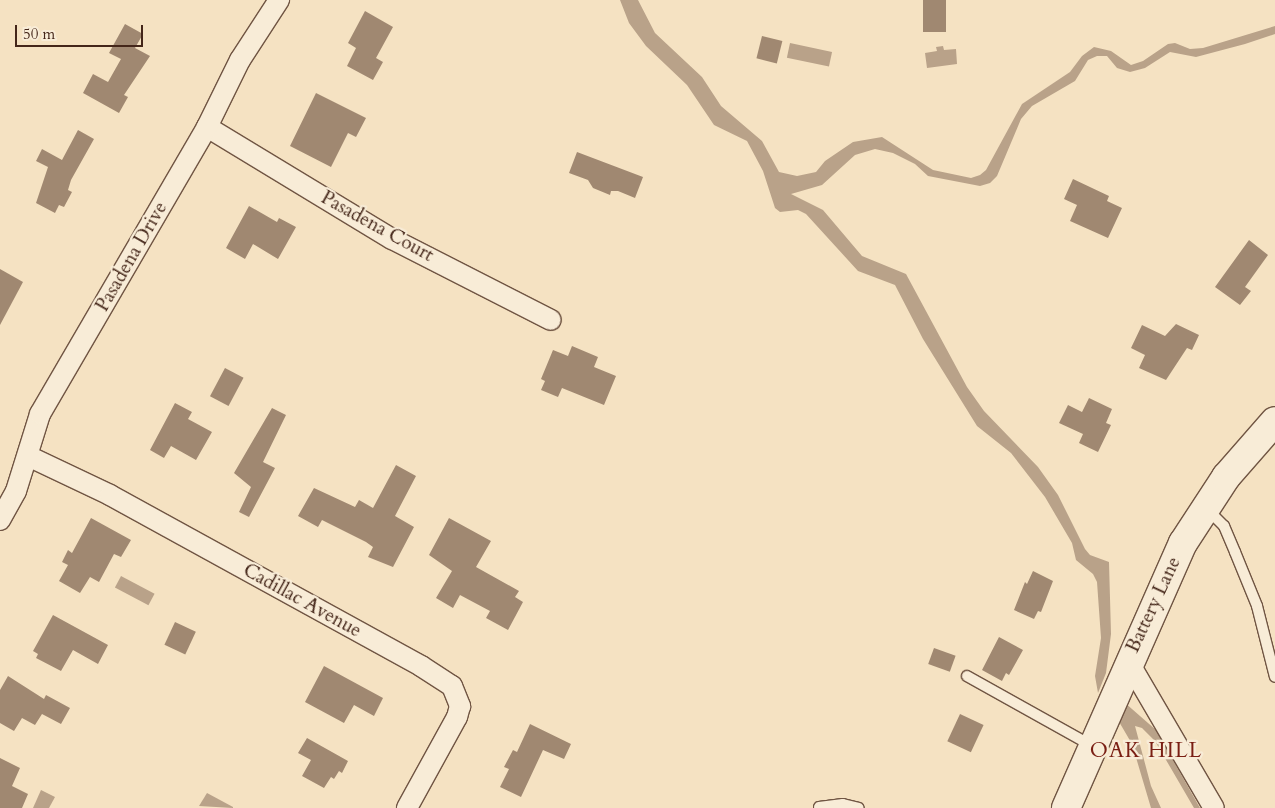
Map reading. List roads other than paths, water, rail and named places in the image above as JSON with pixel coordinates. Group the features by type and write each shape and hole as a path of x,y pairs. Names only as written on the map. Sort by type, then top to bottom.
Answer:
{"main road":[{"name":"Battery Lane","path":"1066,808 1170,567 1204,507 1275,421"}],"street":[{"name":"Pasadena Drive","path":"0,520 16,491 28,456 30,440 40,414 208,127 240,60 279,0"},
{"name":"Pasadena Court","path":"208,127 392,239 551,320"},
{"name":"Cadillac Avenue","path":"28,456 110,495 421,666 452,686 460,706 457,717 407,808"},
{"path":"1128,661 1214,808"}],"lane":[{"path":"1204,507 1219,519 1229,537 1257,606 1275,677"},
{"path":"967,676 1093,746"},
{"path":"819,807 843,804 859,808"}],"district":[{"name":"OAK HILL","path":"1146,751"}]}
